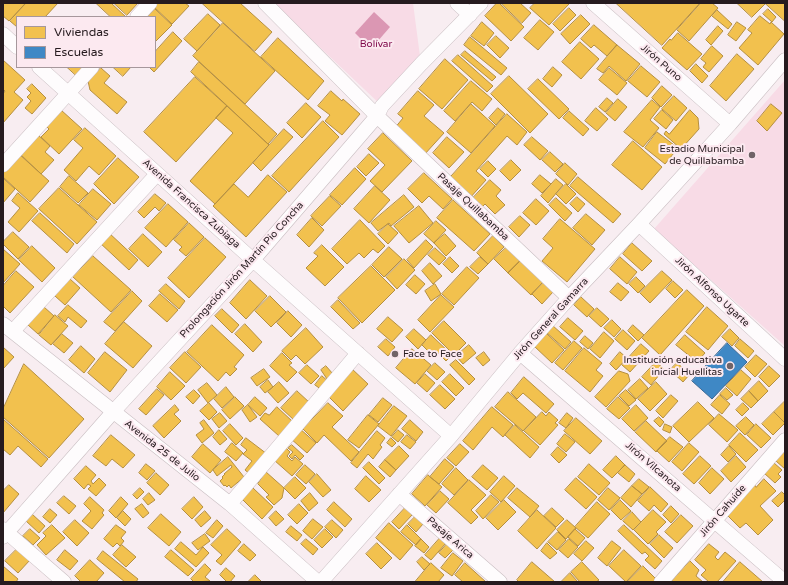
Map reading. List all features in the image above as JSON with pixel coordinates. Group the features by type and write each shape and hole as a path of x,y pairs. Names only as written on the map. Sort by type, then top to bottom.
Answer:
{"street":[{"path":"138,16 150,3"},
{"name":"Pasaje Quillabamba","path":"265,3 377,116 569,298"},
{"path":"457,3 470,15"},
{"name":"Prolongación Jirón Martín Pio Concha","path":"4,533 253,260 377,116 382,106 482,3"},
{"name":"Jirón Puno","path":"593,3 730,124"},
{"path":"3,34 16,46"},
{"name":"Jirón General Gamarra","path":"320,582 451,436 569,298 730,124 785,60"},
{"name":"Avenida Francisca Zubiaga","path":"40,68 451,436"},
{"path":"3,165 91,68"},
{"path":"8,328 157,174"},
{"name":"Jirón Alfonso Ugarte","path":"639,224 785,359"},
{"name":"Avenida 25 de Julio","path":"8,328 230,504 320,582"},
{"path":"230,504 358,353"},
{"name":"Jirón Vilcanota","path":"520,354 785,582"},
{"name":"Jirón Cahuide","path":"661,582 785,440"},
{"name":"Pasaje Arica","path":"399,494 500,582"},
{"path":"4,533 64,582"}],"green space":[{"name":"Bolívar","path":"273,3 413,3 421,64 382,106"},
{"name":"Estadio Municipal de Quillabamba","path":"785,80 785,346 654,229"}],"shaded area":[{"path":"374,12 390,27 371,49 355,33"}],"building: Viviendas":[{"path":"3,3 26,3 9,21 3,16"},
{"path":"26,3 58,3 46,16 16,16 16,26 10,21"},
{"path":"96,3 111,3 125,16 110,16"},
{"path":"114,3 138,3 127,15"},
{"path":"157,3 185,3 189,6 172,24 154,7"},
{"path":"202,3 240,3 272,32 255,51"},
{"path":"497,3 499,3 524,27 511,41 485,16"},
{"path":"501,3 520,3 531,13 522,23"},
{"path":"535,3 569,4 549,25 530,8"},
{"path":"616,3 700,3 662,45"},
{"path":"701,3 712,3 718,8 689,41 677,30"},
{"path":"737,3 764,3 765,4 752,17"},
{"path":"765,3 785,3 785,21"},
{"path":"569,8 576,15 560,31 553,24"},
{"path":"155,9 172,25 156,41 156,16 148,16"},
{"path":"768,9 776,17 772,22 763,14"},
{"path":"717,10 732,24 728,29 712,16"},
{"path":"208,14 220,25 197,51 184,39"},
{"path":"581,15 590,24 570,44 561,34"},
{"path":"760,16 770,24 771,22 784,34 758,65 739,48 752,33 748,30"},
{"path":"540,20 554,32 538,50 524,38"},
{"path":"482,22 494,33 484,46 471,36"},
{"path":"737,22 746,28 736,41 728,35"},
{"path":"223,23 275,71 245,104 193,56"},
{"path":"594,25 617,45 607,56 594,45 591,48 581,39"},
{"path":"718,26 723,31 711,45 706,40"},
{"path":"173,32 182,41 154,72 150,68 156,68 156,51"},
{"path":"678,33 702,54 687,70 662,48"},
{"path":"496,36 509,48 500,58 487,45"},
{"path":"470,37 507,68 501,75 464,45"},
{"path":"278,38 324,81 308,100 261,57"},
{"path":"580,42 599,59 581,79 562,62"},
{"path":"617,45 640,64 626,81 609,66 603,73 597,69"},
{"path":"712,46 723,56 709,72 703,67 706,63 701,59"},
{"path":"465,51 496,77 492,81 461,55"},
{"path":"737,54 754,69 726,101 710,86"},
{"path":"458,55 493,86 487,92 452,61"},
{"path":"445,59 468,80 442,109 419,89"},
{"path":"3,60 25,80 14,92 23,100 3,123 3,94 5,91 3,89"},
{"path":"199,62 277,134 268,144 191,72"},
{"path":"696,64 708,76 702,83 690,71"},
{"path":"641,66 660,82 647,97 628,81"},
{"path":"553,67 562,75 552,87 543,79"},
{"path":"68,68 85,68 77,76"},
{"path":"101,68 110,76 104,83 127,102 117,114 90,90 88,81"},
{"path":"114,68 130,68 123,76"},
{"path":"609,68 627,83 617,95 599,80"},
{"path":"509,76 548,114 530,133 491,94"},
{"path":"195,77 227,106 176,162 144,132"},
{"path":"538,79 569,109 559,119 528,89"},
{"path":"471,81 492,99 482,111 472,102 455,121 444,111"},
{"path":"32,84 46,98 32,114 25,108 31,101 27,97 31,93 27,89"},
{"path":"662,86 672,95 661,107 652,98"},
{"path":"331,91 360,114 342,135 325,121 330,115 318,106"},
{"path":"418,91 434,105 424,116 444,133 424,155 394,129 403,118 398,114"},
{"path":"674,96 687,108 676,121 662,109"},
{"path":"607,98 613,103 605,112 599,107"},
{"path":"618,99 627,107 615,121 606,113"},
{"path":"652,100 660,107 650,120 659,128 643,147 624,132"},
{"path":"306,103 321,117 302,138 287,123"},
{"path":"471,104 495,126 471,153 447,132"},
{"path":"771,104 782,113 767,131 757,121"},
{"path":"227,106 269,145 215,204 190,181 233,133 216,118"},
{"path":"498,108 505,114 496,125 489,118"},
{"path":"596,108 608,119 597,131 585,121"},
{"path":"61,110 82,129 59,154 41,137 49,129 46,126"},
{"path":"662,110 673,120 666,129 654,119"},
{"path":"690,110 698,118 699,129 681,149 664,134 666,131 669,134"},
{"path":"569,111 589,129 583,136 563,118"},
{"path":"507,114 527,132 517,145 507,136 476,171 486,180 469,199 448,180"},
{"path":"323,121 339,137 289,192 272,176"},
{"path":"85,128 116,156 99,175 89,166 76,181 64,170 83,148 74,140"},
{"path":"284,129 293,137 261,171 253,163"},
{"path":"657,132 678,148 665,164 645,148"},
{"path":"383,133 412,161 382,192 370,181 385,165 368,149"},
{"path":"38,135 50,146 45,152 54,160 41,174 20,154"},
{"path":"447,137 464,152 449,168 433,153"},
{"path":"532,137 548,151 540,160 524,145"},
{"path":"633,141 662,167 642,190 612,165"},
{"path":"550,152 563,164 555,172 542,160"},
{"path":"19,154 49,181 30,202 3,177 3,172"},
{"path":"369,154 379,163 366,176 357,167"},
{"path":"118,158 139,177 114,204 94,184"},
{"path":"511,160 521,170 510,181 500,171"},
{"path":"488,161 496,169 488,177 480,169"},
{"path":"565,163 577,174 568,185 556,174"},
{"path":"355,168 366,179 342,205 330,195"},
{"path":"424,173 452,199 443,209 429,196 422,203 408,189"},
{"path":"268,175 287,192 246,237 213,206 234,184 248,197"},
{"path":"540,175 551,184 542,193 532,184"},
{"path":"69,176 88,193 78,203 60,187"},
{"path":"578,177 621,214 613,223 570,186"},
{"path":"3,178 15,189 3,203"},
{"path":"556,179 563,185 548,203 541,196"},
{"path":"490,180 501,190 496,196 505,205 495,214 485,204 482,207 473,198"},
{"path":"566,184 576,194 566,204 556,194"},
{"path":"375,186 390,200 369,223 354,209"},
{"path":"59,188 97,222 77,244 39,209"},
{"path":"93,189 111,204 97,220 79,205"},
{"path":"18,193 38,211 19,232 8,222 20,208 12,201"},
{"path":"155,194 166,203 159,211 155,207 144,218 138,212"},
{"path":"404,195 414,207 391,226 389,223 378,231 371,223"},
{"path":"330,196 341,206 322,226 311,216"},
{"path":"577,197 585,204 578,212 570,204"},
{"path":"556,198 572,213 565,221 549,205"},
{"path":"536,199 549,211 536,225 523,213"},
{"path":"453,200 490,234 474,251 437,218"},
{"path":"168,204 188,222 166,247 145,228"},
{"path":"419,206 433,223 409,243 394,226"},
{"path":"40,213 74,244 67,253 32,221"},
{"path":"586,214 605,230 592,245 573,228"},
{"path":"520,216 530,225 519,237 509,227"},
{"path":"312,218 324,230 309,247 297,235"},
{"path":"560,219 595,249 567,282 542,261 553,248 543,239"},
{"path":"360,220 385,246 378,253 373,249 364,258 359,253 347,264 332,249"},
{"path":"436,221 446,230 434,243 424,234"},
{"path":"189,223 204,237 186,256 179,250 182,247 174,240"},
{"path":"388,224 398,233 388,244 378,234"},
{"path":"13,232 29,247 18,259 3,244 3,242"},
{"path":"108,232 138,260 129,270 99,242"},
{"path":"143,234 162,252 148,267 129,249"},
{"path":"445,234 456,246 446,256 434,243"},
{"path":"493,236 504,247 488,264 477,253"},
{"path":"205,238 226,257 189,298 168,278"},
{"path":"426,240 433,247 414,268 407,260"},
{"path":"632,243 652,261 642,271 623,254"},
{"path":"322,245 344,267 325,286 306,268 318,256 314,253"},
{"path":"32,246 55,268 42,282 19,260"},
{"path":"389,247 402,259 384,277 372,265"},
{"path":"507,247 521,260 508,273 494,259"},
{"path":"435,248 446,258 439,265 428,255"},
{"path":"3,249 20,264 3,283"},
{"path":"93,256 131,290 111,312 73,277"},
{"path":"450,257 459,266 452,273 443,264"},
{"path":"480,257 488,264 478,274 470,267"},
{"path":"620,257 637,272 627,284 610,269"},
{"path":"404,259 415,270 397,289 386,277"},
{"path":"521,260 543,282 531,295 508,273"},
{"path":"430,263 442,276 433,284 422,271"},
{"path":"371,266 395,290 362,323 338,298"},
{"path":"467,267 479,278 454,305 442,294"},
{"path":"16,271 34,287 10,313 3,306 3,286"},
{"path":"662,271 672,280 650,303 640,293"},
{"path":"415,275 425,284 416,294 406,285"},
{"path":"636,277 645,286 638,293 629,284"},
{"path":"70,279 80,288 65,305 55,296"},
{"path":"250,280 267,296 246,319 230,303"},
{"path":"673,281 683,290 675,298 666,289"},
{"path":"544,282 553,292 542,304 532,294"},
{"path":"618,283 629,292 621,301 610,292"},
{"path":"166,284 185,301 179,309 159,291"},
{"path":"435,284 441,294 431,301 425,291"},
{"path":"687,290 704,306 660,355 642,338"},
{"path":"132,291 142,301 115,331 104,322"},
{"path":"160,294 178,310 167,322 149,306"},
{"path":"441,295 454,307 430,332 418,320"},
{"path":"270,296 286,312 271,327 255,311"},
{"path":"581,297 594,309 587,317 574,305"},
{"path":"338,300 360,323 353,329 331,307"},
{"path":"68,305 87,321 81,328 68,317 65,322 58,316"},
{"path":"44,307 54,316 38,334 28,325"},
{"path":"707,307 728,326 708,350 686,332"},
{"path":"597,308 609,319 601,327 589,316"},
{"path":"222,309 239,325 232,333 215,316"},
{"path":"288,311 302,325 291,337 277,323"},
{"path":"55,315 68,326 51,345 39,335"},
{"path":"388,317 403,330 392,342 377,329"},
{"path":"568,318 583,331 575,340 560,327"},
{"path":"612,320 621,329 614,337 604,328"},
{"path":"444,321 466,343 454,355 432,333"},
{"path":"124,322 152,346 133,368 105,344"},
{"path":"245,324 262,342 253,352 235,334"},
{"path":"212,325 244,355 234,367 237,369 230,376 226,372 218,381 187,352"},
{"path":"552,325 571,342 565,349 546,332"},
{"path":"633,325 644,335 638,341 628,331"},
{"path":"306,328 323,347 305,364 296,355 291,360 282,351"},
{"path":"414,329 426,340 418,349 406,337"},
{"path":"730,329 739,338 732,346 722,337"},
{"path":"623,330 635,341 627,350 615,339"},
{"path":"604,332 614,341 600,358 590,349"},
{"path":"546,333 564,350 552,363 534,346"},
{"path":"62,334 73,343 64,353 53,344"},
{"path":"431,335 452,355 446,361 435,350 431,354 422,345"},
{"path":"685,335 705,353 697,362 676,345"},
{"path":"585,336 593,343 588,349 580,342"},
{"path":"386,339 395,347 388,356 378,347"},
{"path":"740,339 754,351 748,358 735,346"},
{"path":"574,341 582,348 563,370 555,363"},
{"path":"641,344 649,351 630,372 622,365"},
{"path":"469,345 476,353 463,364 456,356"},
{"path":"81,346 95,359 84,373 69,360"},
{"path":"3,347 14,357 3,369"},
{"path":"584,348 602,363 596,370 603,376 590,392 565,371"},
{"path":"412,349 431,365 415,384 396,368"},
{"path":"105,352 127,370 110,392 88,373"},
{"path":"185,352 201,367 186,383 170,368"},
{"path":"484,352 490,360 483,366 476,358"},
{"path":"620,352 627,358 616,370 610,364"},
{"path":"282,353 292,363 289,365 297,372 287,382 270,366"},
{"path":"756,355 767,364 755,377 745,367"},
{"path":"456,360 475,379 469,385 450,365"},
{"path":"656,362 664,369 651,385 642,377"},
{"path":"435,363 445,372 437,380 427,371"},
{"path":"677,363 690,374 683,382 670,370"},
{"path":"24,364 84,419 49,458 3,417 3,409"},
{"path":"307,365 319,376 311,384 299,373"},
{"path":"326,366 333,374 327,379 321,370"},
{"path":"769,366 780,376 769,387 759,377"},
{"path":"351,368 368,384 343,411 326,394"},
{"path":"264,369 270,377 257,386 251,378"},
{"path":"741,370 751,379 737,396 726,386"},
{"path":"619,371 628,374 630,381 606,407 595,397"},
{"path":"170,372 185,386 171,400 157,387"},
{"path":"425,374 435,383 427,392 417,383"},
{"path":"450,374 464,388 456,396 442,382"},
{"path":"322,376 329,382 322,390 315,385"},
{"path":"524,377 554,404 546,413 523,393 517,399 511,393"},
{"path":"640,379 648,388 636,399 628,390"},
{"path":"268,380 273,387 265,393 260,387"},
{"path":"759,381 768,391 758,401 749,391"},
{"path":"279,382 289,393 278,403 268,392"},
{"path":"656,382 667,394 650,411 638,399"},
{"path":"207,383 217,395 208,403 198,390"},
{"path":"440,385 455,399 445,409 430,395"},
{"path":"226,387 234,397 222,408 214,399"},
{"path":"726,388 733,395 727,400 720,394"},
{"path":"157,389 164,395 146,415 139,409"},
{"path":"194,390 200,396 193,404 186,397"},
{"path":"626,390 636,400 629,406 619,396"},
{"path":"297,391 310,403 294,420 281,408"},
{"path":"749,391 758,401 751,408 741,399"},
{"path":"508,392 536,417 523,431 495,407"},
{"path":"671,395 678,401 663,418 656,411"},
{"path":"720,395 730,404 722,414 711,405"},
{"path":"235,397 244,406 230,419 222,410"},
{"path":"255,397 267,408 260,416 248,405"},
{"path":"618,397 630,408 619,419 607,409"},
{"path":"383,398 392,405 378,422 369,415"},
{"path":"785,401 785,423 774,412"},
{"path":"698,402 714,418 689,442 673,426"},
{"path":"209,403 217,412 209,420 200,411"},
{"path":"328,403 343,416 332,427 359,452 351,461 324,435 317,443 303,429"},
{"path":"743,403 749,409 742,416 736,410"},
{"path":"175,405 179,410 174,414 181,421 164,438 153,426"},
{"path":"248,405 257,417 250,422 242,410"},
{"path":"636,405 648,418 634,431 622,419"},
{"path":"394,406 407,416 391,436 378,426"},
{"path":"277,407 292,421 279,436 260,419 265,413 269,415"},
{"path":"492,407 513,425 503,437 492,427 473,450 463,441"},
{"path":"542,412 546,416 549,412 558,420 555,423 558,425 540,445 524,431"},
{"path":"774,412 785,423 773,435 762,424"},
{"path":"220,413 227,421 219,428 212,419"},
{"path":"567,413 573,418 566,428 559,423"},
{"path":"719,414 738,430 727,442 709,425"},
{"path":"368,415 379,424 359,448 348,440"},
{"path":"659,417 664,422 660,427 654,421"},
{"path":"746,417 754,425 745,435 736,426"},
{"path":"576,418 602,441 590,454 564,431"},
{"path":"3,419 48,459 41,467 18,446 10,455 3,449"},
{"path":"204,420 214,433 202,443 196,435 204,429 200,423"},
{"path":"410,420 423,432 416,441 402,429"},
{"path":"646,421 667,441 656,452 635,432"},
{"path":"230,424 243,438 236,445 223,431"},
{"path":"665,424 672,427 670,433 663,430"},
{"path":"756,424 771,438 761,448 747,435"},
{"path":"515,425 539,447 530,458 505,435"},
{"path":"299,428 316,443 307,453 290,438"},
{"path":"219,430 227,439 220,445 213,437"},
{"path":"398,430 404,435 398,442 392,437"},
{"path":"377,431 385,438 380,445 382,447 373,459 368,454 357,468 351,463"},
{"path":"740,433 758,450 746,462 729,445"},
{"path":"565,434 575,442 566,452 557,444"},
{"path":"111,435 135,455 123,468 112,459 106,466 93,456"},
{"path":"407,435 416,442 410,449 401,442"},
{"path":"670,437 683,447 669,462 657,451"},
{"path":"246,438 267,454 251,475 245,470 252,461 243,454 247,450 241,445"},
{"path":"391,438 396,443 392,447 387,443"},
{"path":"232,443 243,453 236,461 225,452"},
{"path":"689,443 699,452 682,471 672,462"},
{"path":"203,444 221,460 210,473 192,457"},
{"path":"460,444 469,452 456,466 447,458"},
{"path":"292,445 304,456 300,460 295,455 292,459 289,456 293,452 288,448"},
{"path":"399,446 409,456 396,470 385,460"},
{"path":"729,446 736,454 728,462 721,455"},
{"path":"558,447 567,455 559,463 551,455"},
{"path":"286,448 290,452 287,456 292,461 295,457 303,464 292,476 274,460"},
{"path":"785,451 785,469 776,461"},
{"path":"616,456 625,465 612,478 603,470"},
{"path":"700,456 711,466 694,484 683,474"},
{"path":"736,456 746,467 731,482 721,471"},
{"path":"228,457 244,477 231,488 229,485 227,487 225,485 224,486 220,481 224,474 232,467 231,465 217,476 213,470"},
{"path":"445,459 454,467 439,484 430,477"},
{"path":"385,460 396,470 390,477 379,467"},
{"path":"369,462 385,478 379,484 363,468"},
{"path":"774,463 782,470 778,474 781,477 775,483 764,473"},
{"path":"146,464 155,471 147,480 139,473"},
{"path":"589,464 610,483 599,495 578,477"},
{"path":"305,465 315,474 306,484 296,475"},
{"path":"483,465 498,478 487,490 472,477"},
{"path":"625,465 635,474 629,482 618,473"},
{"path":"86,466 96,475 91,481 93,484 99,478 106,485 96,496 88,489 91,486 88,484 84,489 74,479"},
{"path":"456,468 468,480 454,495 442,484"},
{"path":"712,468 724,479 710,494 699,483"},
{"path":"266,472 284,488 282,498 274,505 266,497 269,495 258,484"},
{"path":"156,473 169,485 160,495 147,483"},
{"path":"317,474 331,490 323,497 309,482"},
{"path":"428,475 442,487 425,506 412,494"},
{"path":"366,476 381,490 369,502 355,489"},
{"path":"504,476 515,486 501,502 490,492"},
{"path":"295,477 306,488 295,499 284,488"},
{"path":"576,478 597,497 586,509 565,490"},
{"path":"639,479 649,487 642,494 632,486"},
{"path":"764,479 776,491 760,506 773,520 758,535 746,523 740,528 725,513 754,484 756,487"},
{"path":"469,480 486,495 471,510 478,517 471,524 448,503"},
{"path":"9,485 19,494 3,513 3,491"},
{"path":"632,486 642,494 631,507 621,498"},
{"path":"650,487 668,504 661,512 654,505 649,511 638,501"},
{"path":"140,488 144,492 137,499 133,495"},
{"path":"253,488 273,507 262,519 242,499"},
{"path":"517,488 539,506 530,517 508,498"},
{"path":"608,488 620,498 609,510 598,500"},
{"path":"440,491 449,499 436,513 427,505"},
{"path":"782,492 785,495 785,500 778,507 772,501"},
{"path":"149,493 155,500 148,505 143,499"},
{"path":"310,493 318,503 309,511 301,501"},
{"path":"491,495 499,502 483,519 476,511"},
{"path":"64,496 76,506 69,514 57,503"},
{"path":"90,497 104,510 102,513 104,515 92,529 82,521 91,511 84,504"},
{"path":"121,497 128,504 116,518 109,511"},
{"path":"194,497 203,507 192,519 182,509"},
{"path":"504,500 516,512 498,530 486,518"},
{"path":"620,500 631,511 621,520 611,510"},
{"path":"334,502 352,519 345,527 327,510"},
{"path":"597,502 610,514 588,538 575,527"},
{"path":"142,504 149,513 143,518 135,509"},
{"path":"299,504 308,513 297,524 288,515"},
{"path":"671,506 679,514 671,523 663,515"},
{"path":"405,508 412,515 399,529 392,522"},
{"path":"552,508 564,519 556,527 544,516"},
{"path":"50,509 57,515 50,523 43,517"},
{"path":"537,510 556,528 537,549 518,531"},
{"path":"653,510 666,522 656,532 658,534 648,544 634,530"},
{"path":"123,511 131,519 125,526 117,518"},
{"path":"205,511 211,518 201,527 195,520"},
{"path":"276,511 284,519 276,526 269,518"},
{"path":"632,512 641,522 633,530 623,521"},
{"path":"32,514 45,526 39,533 26,521"},
{"path":"161,514 181,532 169,546 148,528"},
{"path":"681,515 693,526 677,543 665,532"},
{"path":"415,517 423,524 416,532 408,524"},
{"path":"313,519 323,527 312,539 303,531"},
{"path":"75,520 89,533 77,546 63,532"},
{"path":"217,520 223,526 213,538 206,533"},
{"path":"332,520 343,530 336,538 325,527"},
{"path":"567,520 576,528 566,539 557,530"},
{"path":"389,523 413,545 400,560 376,538"},
{"path":"52,525 65,538 46,555 37,545 46,536 43,533"},
{"path":"116,525 126,532 121,538 124,541 120,546 117,543 113,547 104,539"},
{"path":"407,525 421,539 416,545 401,532"},
{"path":"624,525 662,561 655,569 645,560 649,556 645,552 642,554 618,531"},
{"path":"291,526 302,535 297,541 286,532"},
{"path":"30,529 40,538 33,545 23,536"},
{"path":"227,529 241,542 221,565 216,561 222,555 211,545"},
{"path":"325,529 333,537 322,548 314,540"},
{"path":"575,529 585,538 578,546 568,537"},
{"path":"558,532 566,540 557,550 548,542"},
{"path":"205,534 210,541 198,550 192,543"},
{"path":"659,535 673,548 664,558 650,544"},
{"path":"440,538 446,543 431,560 425,555"},
{"path":"306,539 318,549 313,555 301,544"},
{"path":"421,539 429,547 424,553 415,546"},
{"path":"569,539 578,547 568,558 559,550"},
{"path":"586,541 594,548 582,561 574,554"},
{"path":"612,541 621,548 607,566 598,558"},
{"path":"181,542 196,555 203,547 209,553 196,567 175,549"},
{"path":"377,543 392,558 381,569 366,554"},
{"path":"547,543 557,553 550,559 541,551"},
{"path":"244,544 256,555 250,561 238,551"},
{"path":"447,544 454,549 445,558 439,553"},
{"path":"709,544 719,552 715,557 718,560 725,552 736,561 717,582 709,582 701,575 706,570 695,560"},
{"path":"122,545 136,557 126,567 113,555"},
{"path":"18,548 30,560 18,573 5,561"},
{"path":"65,550 78,561 70,570 57,560"},
{"path":"171,550 194,570 188,576 165,557"},
{"path":"624,550 641,566 626,582 609,566"},
{"path":"103,551 138,579 136,582 125,582 97,559"},
{"path":"453,553 463,561 452,576 441,568"},
{"path":"422,557 430,564 424,570 417,562"},
{"path":"90,560 104,573 96,582 81,582 75,576"},
{"path":"690,561 699,570 696,576 703,582 671,582"},
{"path":"532,562 555,582 519,582 517,580"},
{"path":"582,562 599,580 596,582 580,582 571,572"},
{"path":"740,562 763,582 723,582"},
{"path":"431,563 444,575 438,582 415,582"},
{"path":"465,563 486,582 463,582 455,575"},
{"path":"205,564 211,570 205,577 210,581 194,582 191,579"},
{"path":"3,566 18,579 16,582 3,582"},
{"path":"643,566 656,579 654,582 627,582"},
{"path":"226,568 235,576 230,582 227,582 220,575"},
{"path":"570,573 578,582 561,582"},
{"path":"255,575 262,582 248,582"}],"building: Escuelas":[{"path":"727,343 747,362 712,399 692,381"}],"place":[{"name":"Estadio Municipal de Quillabamba","path":"752,155"},
{"name":"Face to Face","path":"395,354"},
{"name":"Institución educativa inicial Huellitas","path":"730,366"}]}
